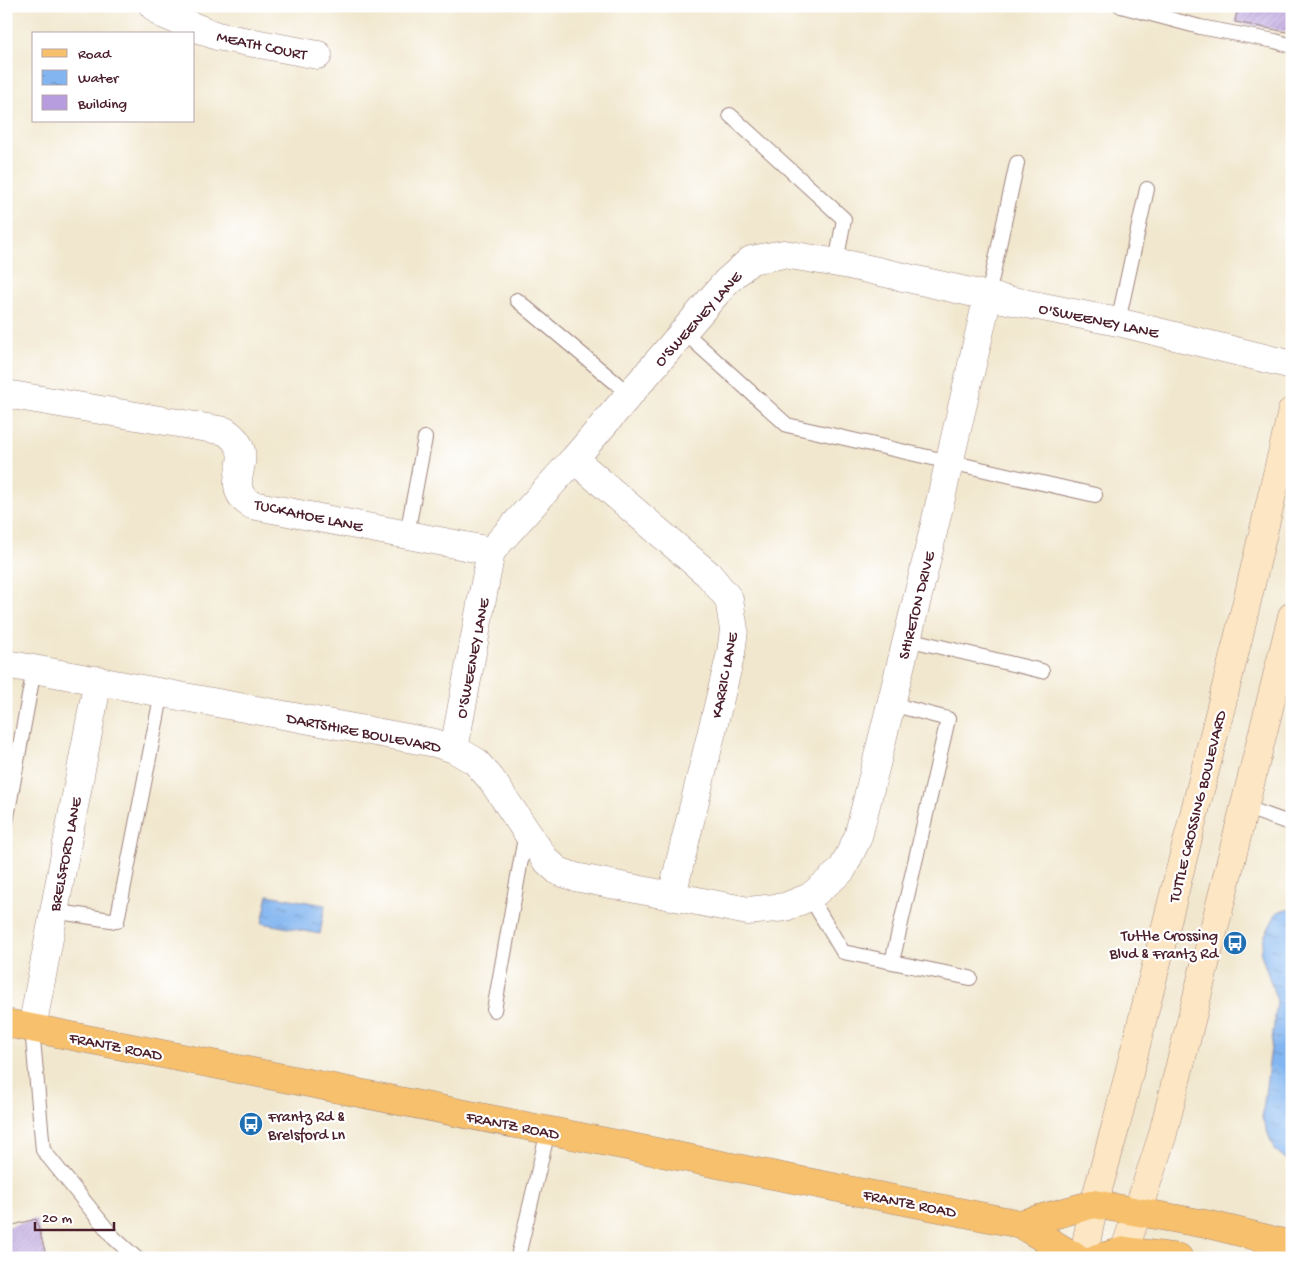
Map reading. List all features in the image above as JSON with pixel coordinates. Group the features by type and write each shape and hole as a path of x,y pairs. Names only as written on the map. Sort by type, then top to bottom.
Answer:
{"main road":[{"name":"TUTTLE CROSSING BOULEVARD","path":"1083,1258 1094,1204 1118,1116 1237,643 1292,411"},
{"path":"1124,1254 1162,1137 1292,616"},
{"name":"FRANTZ ROAD","path":"19,1026 1020,1224 1076,1258"},
{"name":"FRANTZ ROAD","path":"1020,1224 1094,1204 1211,1225 1292,1245"},
{"path":"1097,1258 1124,1254 1179,1258"}],"street":[{"name":"MEATH COURT","path":"153,6 162,14 217,36 318,55"},
{"name":"O'SWEENEY LANE","path":"454,749 492,551 726,282 751,260 784,254 836,263 1118,322 1292,365"},
{"name":"SHIRETON DRIVE","path":"810,897 842,870 858,837 950,461 988,296"},
{"name":"TUCKAHOE LANE","path":"6,394 225,431 235,438 241,448 242,461 238,485 242,497 252,505 492,551"},
{"name":"KARRIC LANE","path":"574,459 709,575 729,599 734,630 731,653 672,895"},
{"name":"DARTSHIRE BOULEVARD","path":"6,664 435,743 454,749 475,761 491,779 545,859 558,871 575,878 748,911 785,907 810,897"},
{"name":"BRELSFORD LANE","path":"19,1026 53,911 98,680"}],"lane":[{"path":"1122,6 1200,26 1292,46"},
{"path":"730,115 844,219 836,263"},
{"path":"988,296 1017,163"},
{"path":"1118,322 1147,189"},
{"path":"517,300 629,394"},
{"path":"683,331 787,425 1095,494"},
{"path":"407,534 425,438"},
{"path":"907,639 1042,671"},
{"path":"6,822 34,669"},
{"path":"53,911 117,921 162,692"},
{"path":"891,704 948,719 892,962"},
{"path":"1244,807 1292,824"},
{"path":"494,1010 526,831"},
{"path":"810,897 843,952 970,978"},
{"path":"19,1026 43,1150 114,1238 136,1258"},
{"path":"520,1258 519,1252 548,1131"}],"water":[{"path":"268,895 325,905 320,934 262,923"},
{"path":"1292,909 1292,1164 1274,1149 1262,1118 1277,1001 1261,954 1264,937 1277,912"},
{"path":"760,1255 772,1258 665,1258"}],"building":[{"path":"1238,6 1292,6 1292,33 1235,22"},
{"path":"36,1219 47,1258 6,1258 6,1227"}],"place":[{"name":"Tuttle Crossing Blvd & Frantz Rd","path":"1235,943"},
{"name":"Frantz Rd & Brelsford Ln","path":"251,1124"}]}
